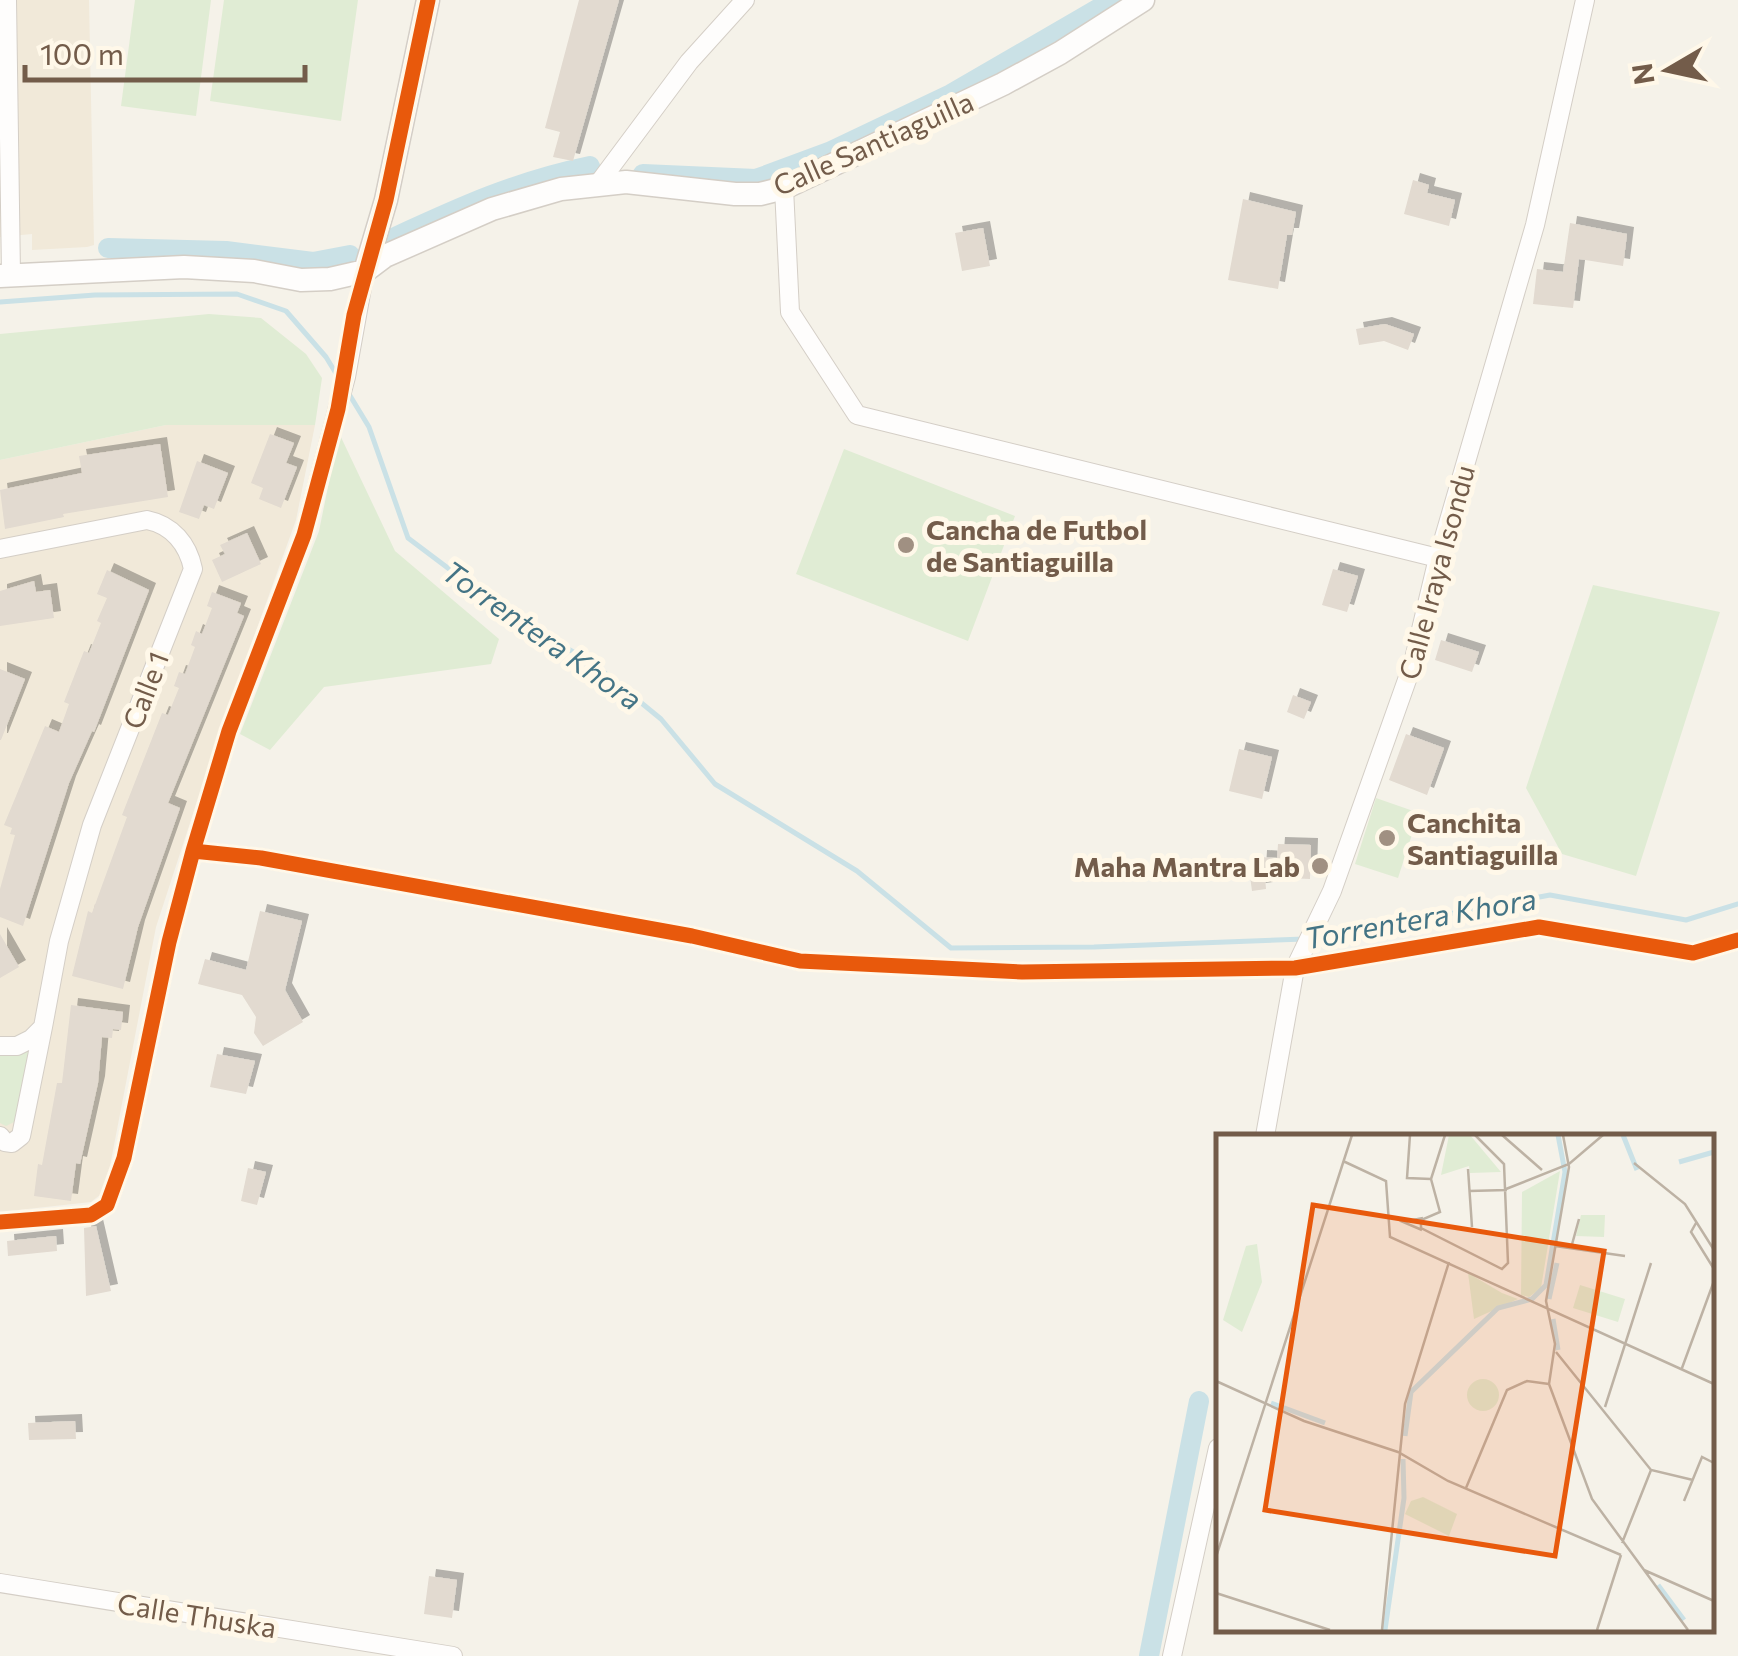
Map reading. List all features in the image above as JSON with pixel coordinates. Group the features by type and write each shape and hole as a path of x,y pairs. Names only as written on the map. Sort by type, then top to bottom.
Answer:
{"street":[{"path":"6,276 7,0"},
{"path":"0,1222 91,1216 108,1205 124,1158 193,851 229,731 304,534 338,408 365,271 386,200 428,0"},
{"path":"598,184 689,62 745,0"},
{"name":"Calle Santiaguilla","path":"6,276 184,267 254,271 301,280 330,279 365,271 385,256 529,196 598,184 653,183 760,194 784,188 1004,84 1060,54 1143,0"},
{"name":"Calle Iraya Isondu","path":"1266,1134 1295,968 1332,891 1414,664 1438,558 1534,225 1585,0"},
{"path":"784,188 790,312 857,415 1438,558"},
{"name":"Calle 1","path":"0,549 147,520 161,523 178,537 190,552 193,569 92,825 59,941 21,1136 12,1143 0,1136"},
{"path":"193,851 260,858 692,936 800,961 1022,972 1295,968 1539,927 1693,954 1738,940"},
{"path":"0,1046 17,1046 43,1027"},
{"path":"1172,1656 1216,1457"},
{"name":"Calle Thuska","path":"0,1583 453,1656"}],"shaded area":[{"path":"0,0 89,0 94,245 32,250 32,234 0,237"},
{"path":"166,425 315,425 296,520 221,728 156,927 110,1166 100,1195 91,1202 0,1212 0,460"}],"green space":[{"path":"135,0 211,0 196,116 121,106"},
{"path":"224,0 358,0 341,121 210,101"},
{"path":"209,314 261,318 306,354 322,378 315,425 166,425 0,460 0,334"},
{"path":"339,433 395,551 499,639 491,664 324,687 270,750 240,734 319,531"},
{"name":"Cancha de Futbol de Santiaguilla","path":"844,449 1015,516 968,641 796,574"},
{"path":"1593,585 1720,612 1636,876 1562,854 1526,788"},
{"name":"Canchita Santiaguilla","path":"1376,798 1419,813 1398,878 1355,864"},
{"path":"34,1045 18,1120 6,1126 0,1123 0,1054"}],"building":[{"path":"579,0 619,0 573,161 553,157 560,132 545,128"},
{"path":"1413,180 1429,185 1427,193 1455,200 1449,226 1404,214"},
{"path":"1243,199 1296,212 1292,235 1287,235 1278,289 1228,280"},
{"path":"1570,223 1627,234 1623,266 1579,259 1573,308 1533,304 1537,269 1563,272"},
{"path":"983,228 990,266 962,271 955,233"},
{"path":"1385,324 1414,334 1408,350 1384,341 1359,345 1356,329"},
{"path":"270,434 294,443 286,463 297,467 281,508 259,499 263,488 251,483"},
{"path":"160,444 168,497 63,514 64,517 5,529 0,490 82,473 79,456"},
{"path":"197,461 228,473 214,509 204,505 199,519 179,512"},
{"path":"247,533 261,564 222,582 212,560 225,554 220,545"},
{"path":"1333,569 1358,576 1347,612 1322,605"},
{"path":"107,570 149,590 94,732 69,783 23,926 0,917 0,889 15,835 10,834 12,828 4,825 45,726 59,732 69,704 64,702 84,651 89,653 101,623 97,621 107,598 97,594"},
{"path":"34,581 36,592 50,590 54,618 0,626 0,591"},
{"path":"212,592 241,603 237,613 244,616 168,803 180,808 138,927 123,989 72,976 88,911 92,913 127,817 122,815 162,713 168,715 179,688 174,686 179,672 185,674 196,631 202,634 212,608 207,606"},
{"path":"1441,640 1479,652 1472,672 1435,660"},
{"path":"0,669 25,679 1,740 0,740"},
{"path":"1293,695 1311,702 1304,719 1287,712"},
{"path":"1406,734 1444,748 1427,795 1389,780"},
{"path":"1239,749 1272,757 1262,799 1229,791"},
{"path":"1278,844 1311,845 1310,879 1265,877 1266,889 1252,891 1250,876 1259,875 1260,857 1277,858"},
{"path":"260,911 302,921 285,990 303,1022 263,1046 254,1033 256,1017 242,995 198,984 205,959 246,970"},
{"path":"0,934 19,967 0,978"},
{"path":"71,1005 123,1012 121,1030 113,1029 112,1038 102,1037 98,1083 80,1164 76,1163 71,1201 34,1196 57,1083 62,1083"},
{"path":"217,1054 255,1061 246,1094 210,1087"},
{"path":"248,1168 266,1172 257,1205 241,1201"},
{"path":"96,1226 111,1291 86,1296 84,1228"},
{"path":"56,1236 57,1251 8,1256 7,1241"},
{"path":"75,1421 76,1439 29,1440 28,1423"},
{"path":"429,1576 457,1580 452,1618 424,1614"}],"waterway":[{"path":"643,174 756,179 829,152 951,94 1113,0"},
{"path":"382,243 509,189 590,166"},
{"path":"108,248 226,251 313,262 350,255"},
{"name":"Torrentera Khora","path":"0,302 95,295 237,294 286,311 326,357 340,380"},
{"name":"Torrentera Khora","path":"349,394 369,427 408,538 505,611 595,665 661,719 715,784 857,871 951,948 1304,939"},
{"name":"Torrentera Khora","path":"1315,939 1550,895 1686,920 1738,904"},
{"path":"1149,1656 1199,1401"}],"cycle path":[{"path":"0,1222 91,1215 107,1205 124,1158 169,942 193,851 229,731 304,535 338,409 354,315 386,200 428,0"},
{"path":"193,851 261,858 692,936 800,961 1022,972 1295,968 1539,927 1693,953 1738,940"}],"place":[{"name":"Cancha de Futbol de Santiaguilla","path":"906,545"},
{"name":"Canchita Santiaguilla","path":"1387,838"},
{"name":"Maha Mantra Lab","path":"1320,866"}]}
